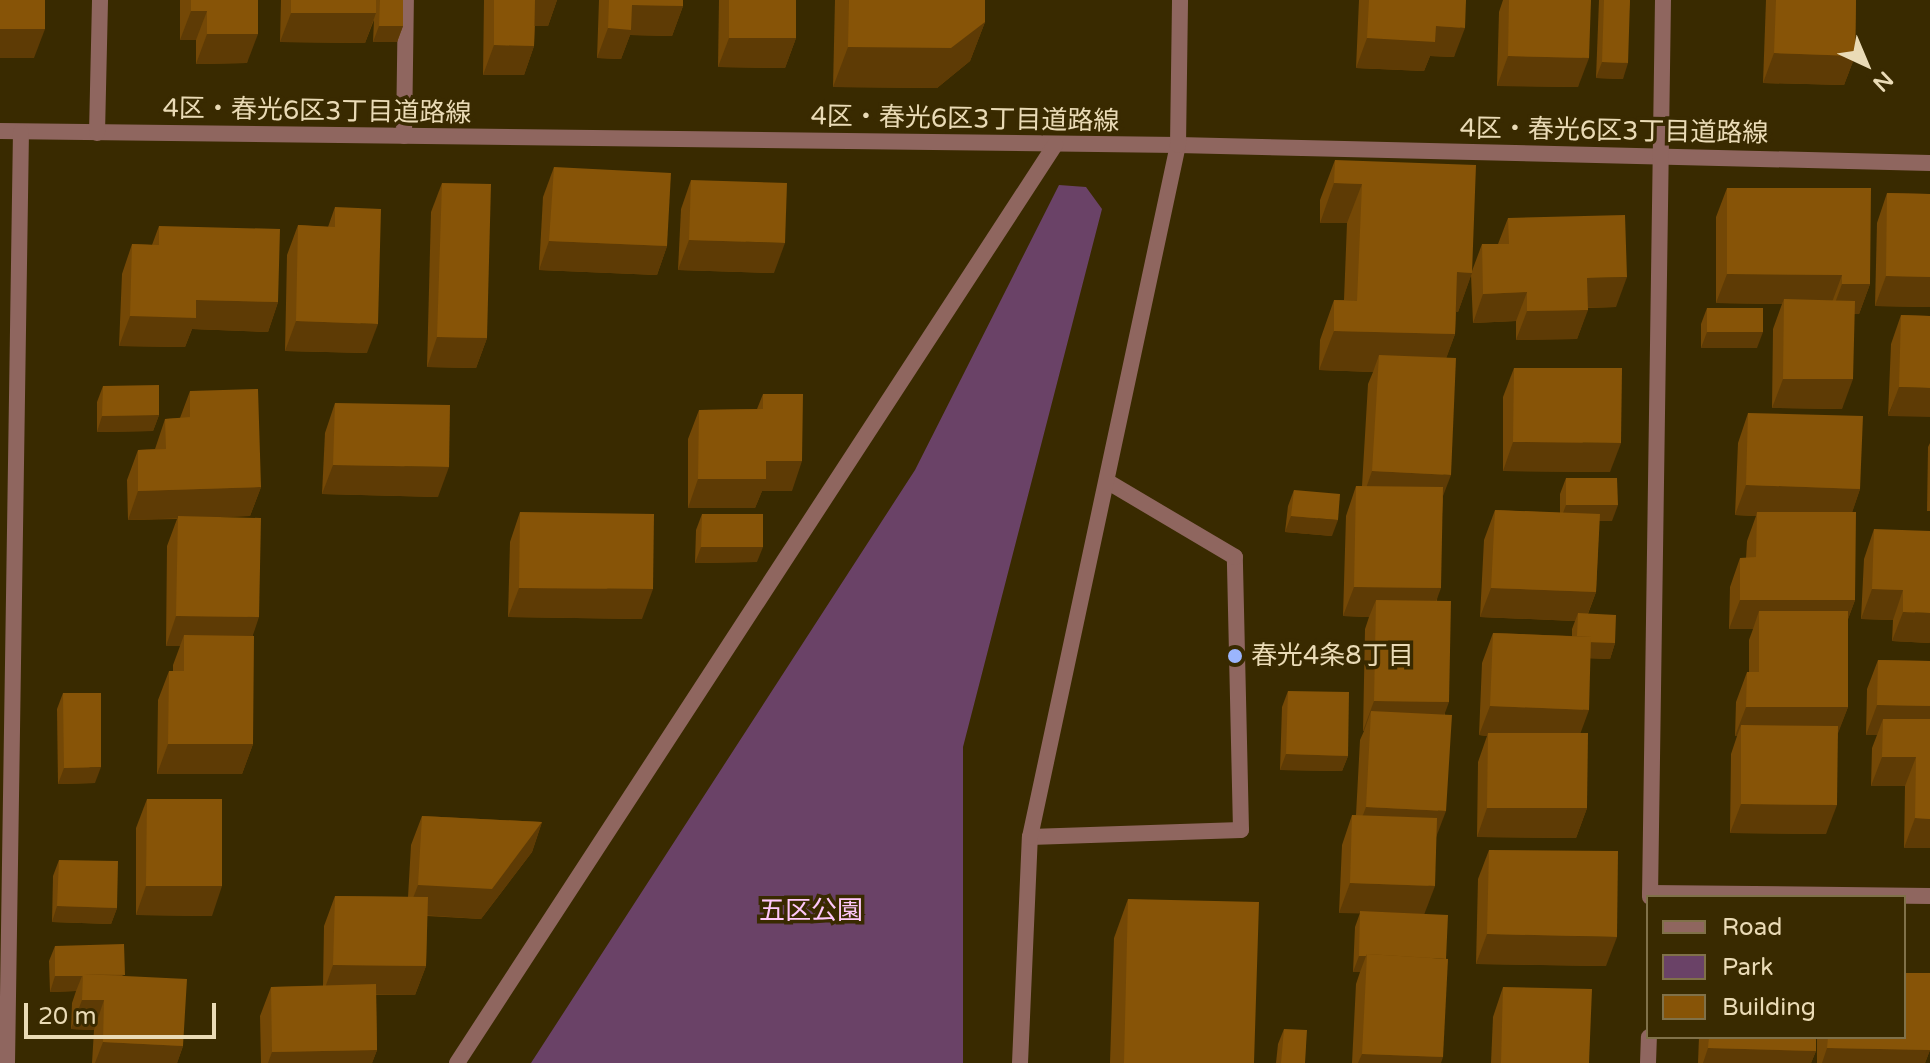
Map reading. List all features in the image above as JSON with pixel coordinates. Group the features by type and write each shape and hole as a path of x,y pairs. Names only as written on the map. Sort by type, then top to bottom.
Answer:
{"street":[{"path":"97,133 100,0"},
{"path":"404,136 406,0"},
{"path":"1020,1063 1030,837 1178,145 1180,0"},
{"path":"1650,895 1663,0"},
{"name":"4区・春光6区3丁目道路線","path":"0,131 1178,145 1930,163"},
{"path":"7,1063 21,132"},
{"path":"457,1063 1055,145"},
{"path":"1030,837 1241,830 1235,557 1108,482"},
{"path":"1906,896 1930,896"},
{"path":"1648,1063 1649,1039"}],"green space":[{"name":"五区公園","path":"1059,185 1086,187 1102,209 963,747 963,1063 531,1063 915,470"}],"building":[{"path":"0,0 45,0 45,29 0,29"},
{"path":"191,0 258,0 258,34 207,34 207,11 191,11"},
{"path":"291,0 376,0 376,13 291,13"},
{"path":"380,0 403,0 403,26 379,26"},
{"path":"494,0 535,0 534,46 494,45"},
{"path":"609,0 683,0 683,6 632,5 631,30 608,28"},
{"path":"729,0 796,0 796,38 729,38"},
{"path":"849,0 985,0 985,22 951,48 848,47"},
{"path":"1369,0 1466,0 1465,28 1436,26 1435,42 1367,38"},
{"path":"1509,0 1591,0 1589,58 1508,56"},
{"path":"1604,0 1630,0 1628,63 1602,62"},
{"path":"1776,0 1856,0 1855,56 1774,53"},
{"path":"1335,160 1476,165 1472,273 1457,272 1455,334 1334,331 1334,300 1357,301 1362,184 1334,183"},
{"path":"554,167 671,173 667,246 549,241"},
{"path":"691,180 787,183 785,243 689,240"},
{"path":"442,183 491,184 487,338 437,337"},
{"path":"1727,188 1871,188 1870,284 1842,284 1842,275 1727,274"},
{"path":"1887,193 1930,194 1930,277 1886,276"},
{"path":"335,207 381,209 378,324 296,321 298,225 335,227"},
{"path":"1625,215 1627,277 1587,278 1588,310 1527,311 1527,292 1483,294 1482,244 1509,244 1508,218"},
{"path":"159,226 280,229 278,302 196,300 196,318 130,316 132,244 159,245"},
{"path":"1784,299 1855,301 1853,379 1783,379"},
{"path":"1707,308 1763,308 1763,332 1707,332"},
{"path":"1901,315 1930,316 1930,388 1899,387"},
{"path":"1379,355 1456,358 1451,475 1372,471"},
{"path":"1514,368 1622,368 1621,443 1513,442"},
{"path":"159,385 159,415 102,416 103,386"},
{"path":"258,389 261,487 138,491 138,450 166,449 165,419 190,417 190,391"},
{"path":"763,394 803,394 802,461 766,461 766,479 698,479 699,410 763,409"},
{"path":"335,403 450,405 449,467 333,465"},
{"path":"1748,413 1863,416 1860,489 1746,485"},
{"path":"1566,478 1617,478 1618,505 1566,505"},
{"path":"1356,486 1443,487 1441,588 1354,587"},
{"path":"1294,490 1340,494 1338,520 1291,516"},
{"path":"1495,510 1600,514 1596,592 1491,588"},
{"path":"520,512 654,514 653,589 519,588"},
{"path":"1757,512 1856,512 1855,600 1740,600 1740,558 1756,557"},
{"path":"702,514 763,514 763,547 701,547"},
{"path":"178,516 261,518 259,617 176,616"},
{"path":"1874,529 1930,531 1930,613 1903,612 1903,590 1872,589"},
{"path":"1376,600 1451,601 1449,702 1374,701"},
{"path":"1759,611 1848,611 1848,707 1746,707 1747,672 1759,672"},
{"path":"1578,613 1616,615 1615,643 1591,642 1591,637 1577,636"},
{"path":"1493,633 1591,637 1589,710 1490,706"},
{"path":"184,635 254,636 253,744 168,744 169,671 184,671"},
{"path":"1878,660 1930,661 1930,706 1877,705"},
{"path":"1288,691 1349,692 1348,756 1286,754"},
{"path":"63,693 101,693 101,767 64,768"},
{"path":"1371,711 1452,715 1446,811 1366,807"},
{"path":"1883,719 1930,719 1930,819 1915,818 1916,757 1882,757"},
{"path":"1741,725 1838,726 1837,805 1741,804"},
{"path":"1488,733 1588,733 1587,808 1487,808"},
{"path":"147,799 222,799 222,886 146,886"},
{"path":"1352,815 1437,818 1435,886 1350,883"},
{"path":"422,816 542,822 492,889 418,885"},
{"path":"1489,850 1618,851 1617,937 1487,934"},
{"path":"59,860 118,861 117,908 57,906"},
{"path":"335,896 428,897 426,966 333,965"},
{"path":"1128,899 1259,902 1254,1063 1124,1063"},
{"path":"1360,911 1448,915 1446,959 1359,956"},
{"path":"124,944 125,975 55,976 55,946"},
{"path":"1367,954 1448,959 1443,1057 1362,1054"},
{"path":"1906,973 1930,973 1930,1050 1827,1048 1828,1039 1906,1039"},
{"path":"83,974 187,979 183,1046 103,1042 104,1000 82,1000"},
{"path":"376,984 377,1050 272,1052 271,987"},
{"path":"1503,987 1592,989 1589,1063 1501,1063"},
{"path":"1284,1029 1307,1030 1305,1063 1281,1063"},
{"path":"1709,1039 1816,1039 1816,1051 1708,1048"}],"place":[{"name":"春光4条8丁目","path":"1235,656"}]}
